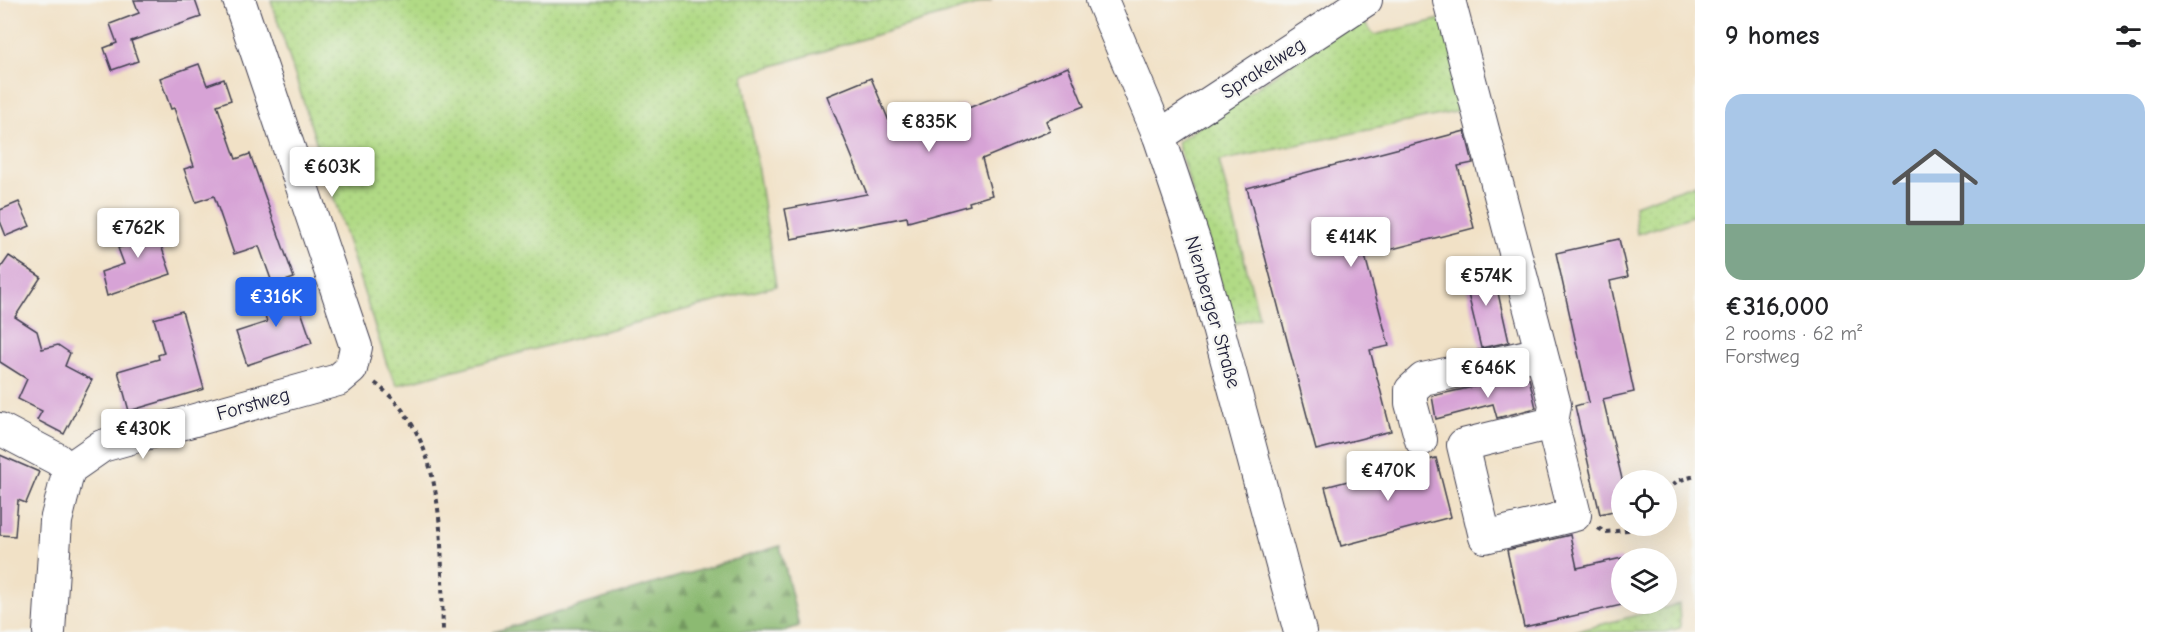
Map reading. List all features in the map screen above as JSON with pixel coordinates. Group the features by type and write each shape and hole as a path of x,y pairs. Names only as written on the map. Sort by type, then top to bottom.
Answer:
{"street":[{"path":"239,0 357,347 344,375"},
{"name":"Nienberger Straße","path":"1102,0 1159,136 1196,246 1300,632"},
{"name":"Sprakelweg","path":"1159,136 1366,0"},
{"path":"1449,0 1555,405 1552,423 1575,515 1485,537 1463,445 1552,423"},
{"path":"1421,440 1411,403 1412,390 1423,379 1541,353"},
{"name":"Forstweg","path":"69,469 102,446 344,375"},
{"path":"0,429 57,459 69,469 56,521 49,632"}],"path":[{"path":"344,375 377,385 403,410 430,463 440,526 443,632"},
{"path":"1677,481 1695,476"},
{"path":"1575,515 1605,532 1611,531"}],"green space":[{"path":"271,0 992,0 743,75 776,286 397,385 387,365"},
{"path":"1360,17 1374,35 1445,18 1469,109 1219,161 1259,317 1233,324 1177,142"},
{"path":"1695,184 1695,215 1637,234 1634,205"},
{"path":"780,546 799,626 781,632 493,632"},
{"path":"1679,604 1680,628 1665,632 1573,632 1641,614 1677,614 1677,605"}],"building":[{"path":"134,0 195,0 201,17 131,41 138,61 112,70 104,48 117,43 110,24 139,13"},
{"path":"199,64 207,85 224,79 231,100 217,105 236,159 250,154 294,278 273,285 259,246 234,254 214,196 196,202 184,169 194,166 174,108 171,109 160,78"},
{"path":"1068,67 1084,106 1046,121 1050,131 982,159 992,195 969,202 970,205 908,222 907,217 791,239 785,209 867,194 827,96 871,78 894,133 963,104 966,109"},
{"path":"1465,131 1473,163 1458,166 1474,228 1365,256 1389,346 1370,350 1391,431 1316,450 1247,188"},
{"path":"19,202 30,226 6,236 0,221 0,210"},
{"path":"151,217 171,274 107,296 101,272 124,264 118,248 129,245 122,227"},
{"path":"1619,239 1628,277 1610,281 1634,392 1603,399 1620,470 1611,470 1611,512 1600,514 1575,406 1589,402 1556,253"},
{"path":"9,256 41,277 15,317 37,331 42,349 58,345 70,353 65,366 92,380 64,434 37,420 42,411 18,399 27,379 0,362 0,269"},
{"path":"1492,266 1509,342 1481,348 1463,273"},
{"path":"292,285 312,343 247,365 236,332 267,322 259,297"},
{"path":"182,311 204,389 129,411 118,371 159,359 158,355 164,353 154,319"},
{"path":"1518,377 1519,381 1529,378 1536,408 1497,418 1493,404 1436,419 1432,396"},
{"path":"0,455 39,472 26,503 18,500 15,536 0,535"},
{"path":"1436,458 1451,517 1341,546 1325,487"},
{"path":"1570,535 1577,568 1611,560 1611,607 1524,627 1507,550"}]}
